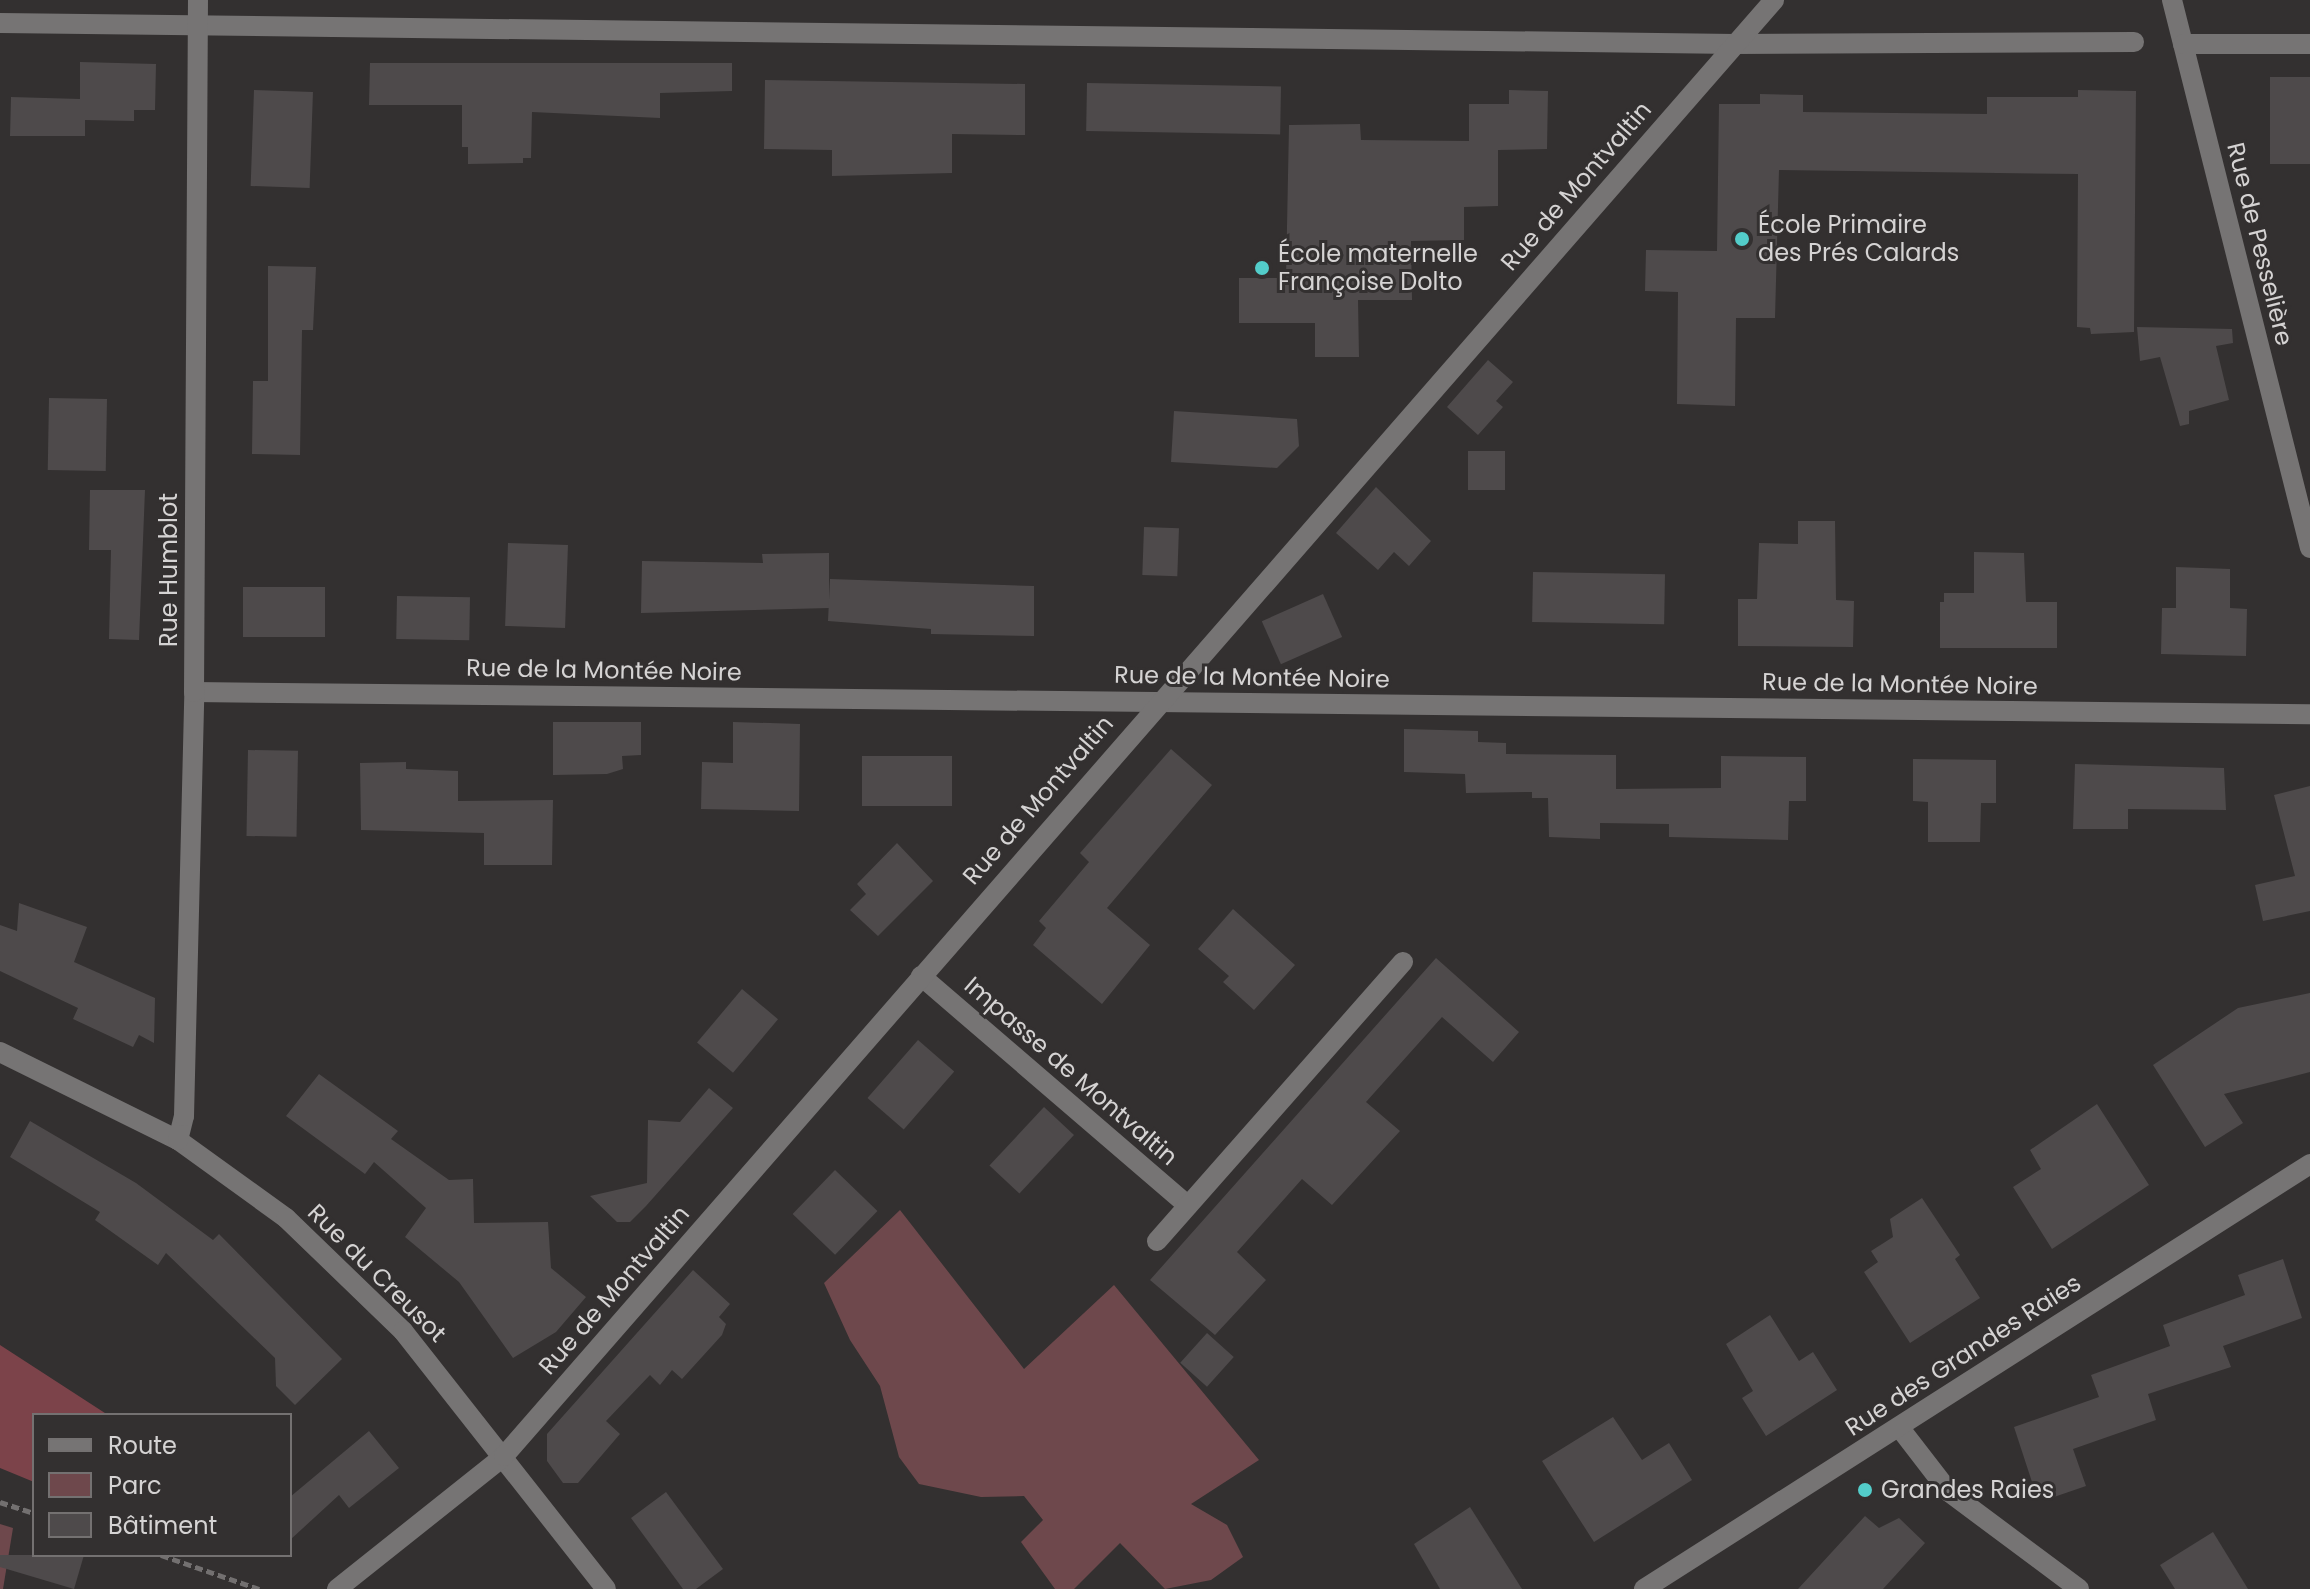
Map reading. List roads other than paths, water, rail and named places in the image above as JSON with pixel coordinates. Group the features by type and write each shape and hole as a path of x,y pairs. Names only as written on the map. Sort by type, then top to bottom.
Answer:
{"street":[{"name":"Rue Humblot","path":"178,1140 184,1116 194,692 198,0"},
{"name":"Rue de Montvaltin","path":"337,1589 504,1456 1157,703 1774,0"},
{"name":"Rue de Pesselière","path":"2172,0 2310,548"},
{"path":"0,23 1735,44 2134,42"},
{"path":"2183,44 2310,44"},
{"name":"Rue de la Montée Noire","path":"194,692 2310,714"},
{"path":"1157,1241 1403,962"},
{"name":"Impasse de Montvaltin","path":"921,976 1188,1206"},
{"name":"Rue du Creusot","path":"0,1052 178,1140 286,1218 339,1264 403,1331 606,1589"},
{"name":"Rue des Grandes Raies","path":"1644,1589 2310,1164"},
{"path":"1899,1427 1949,1492 2079,1589"}],"place":[{"name":"École Primaire des Prés Calards","path":"1742,239"},
{"name":"École maternelle Françoise Dolto","path":"1262,268"},
{"name":"Grandes Raies","path":"1865,1490"}]}
